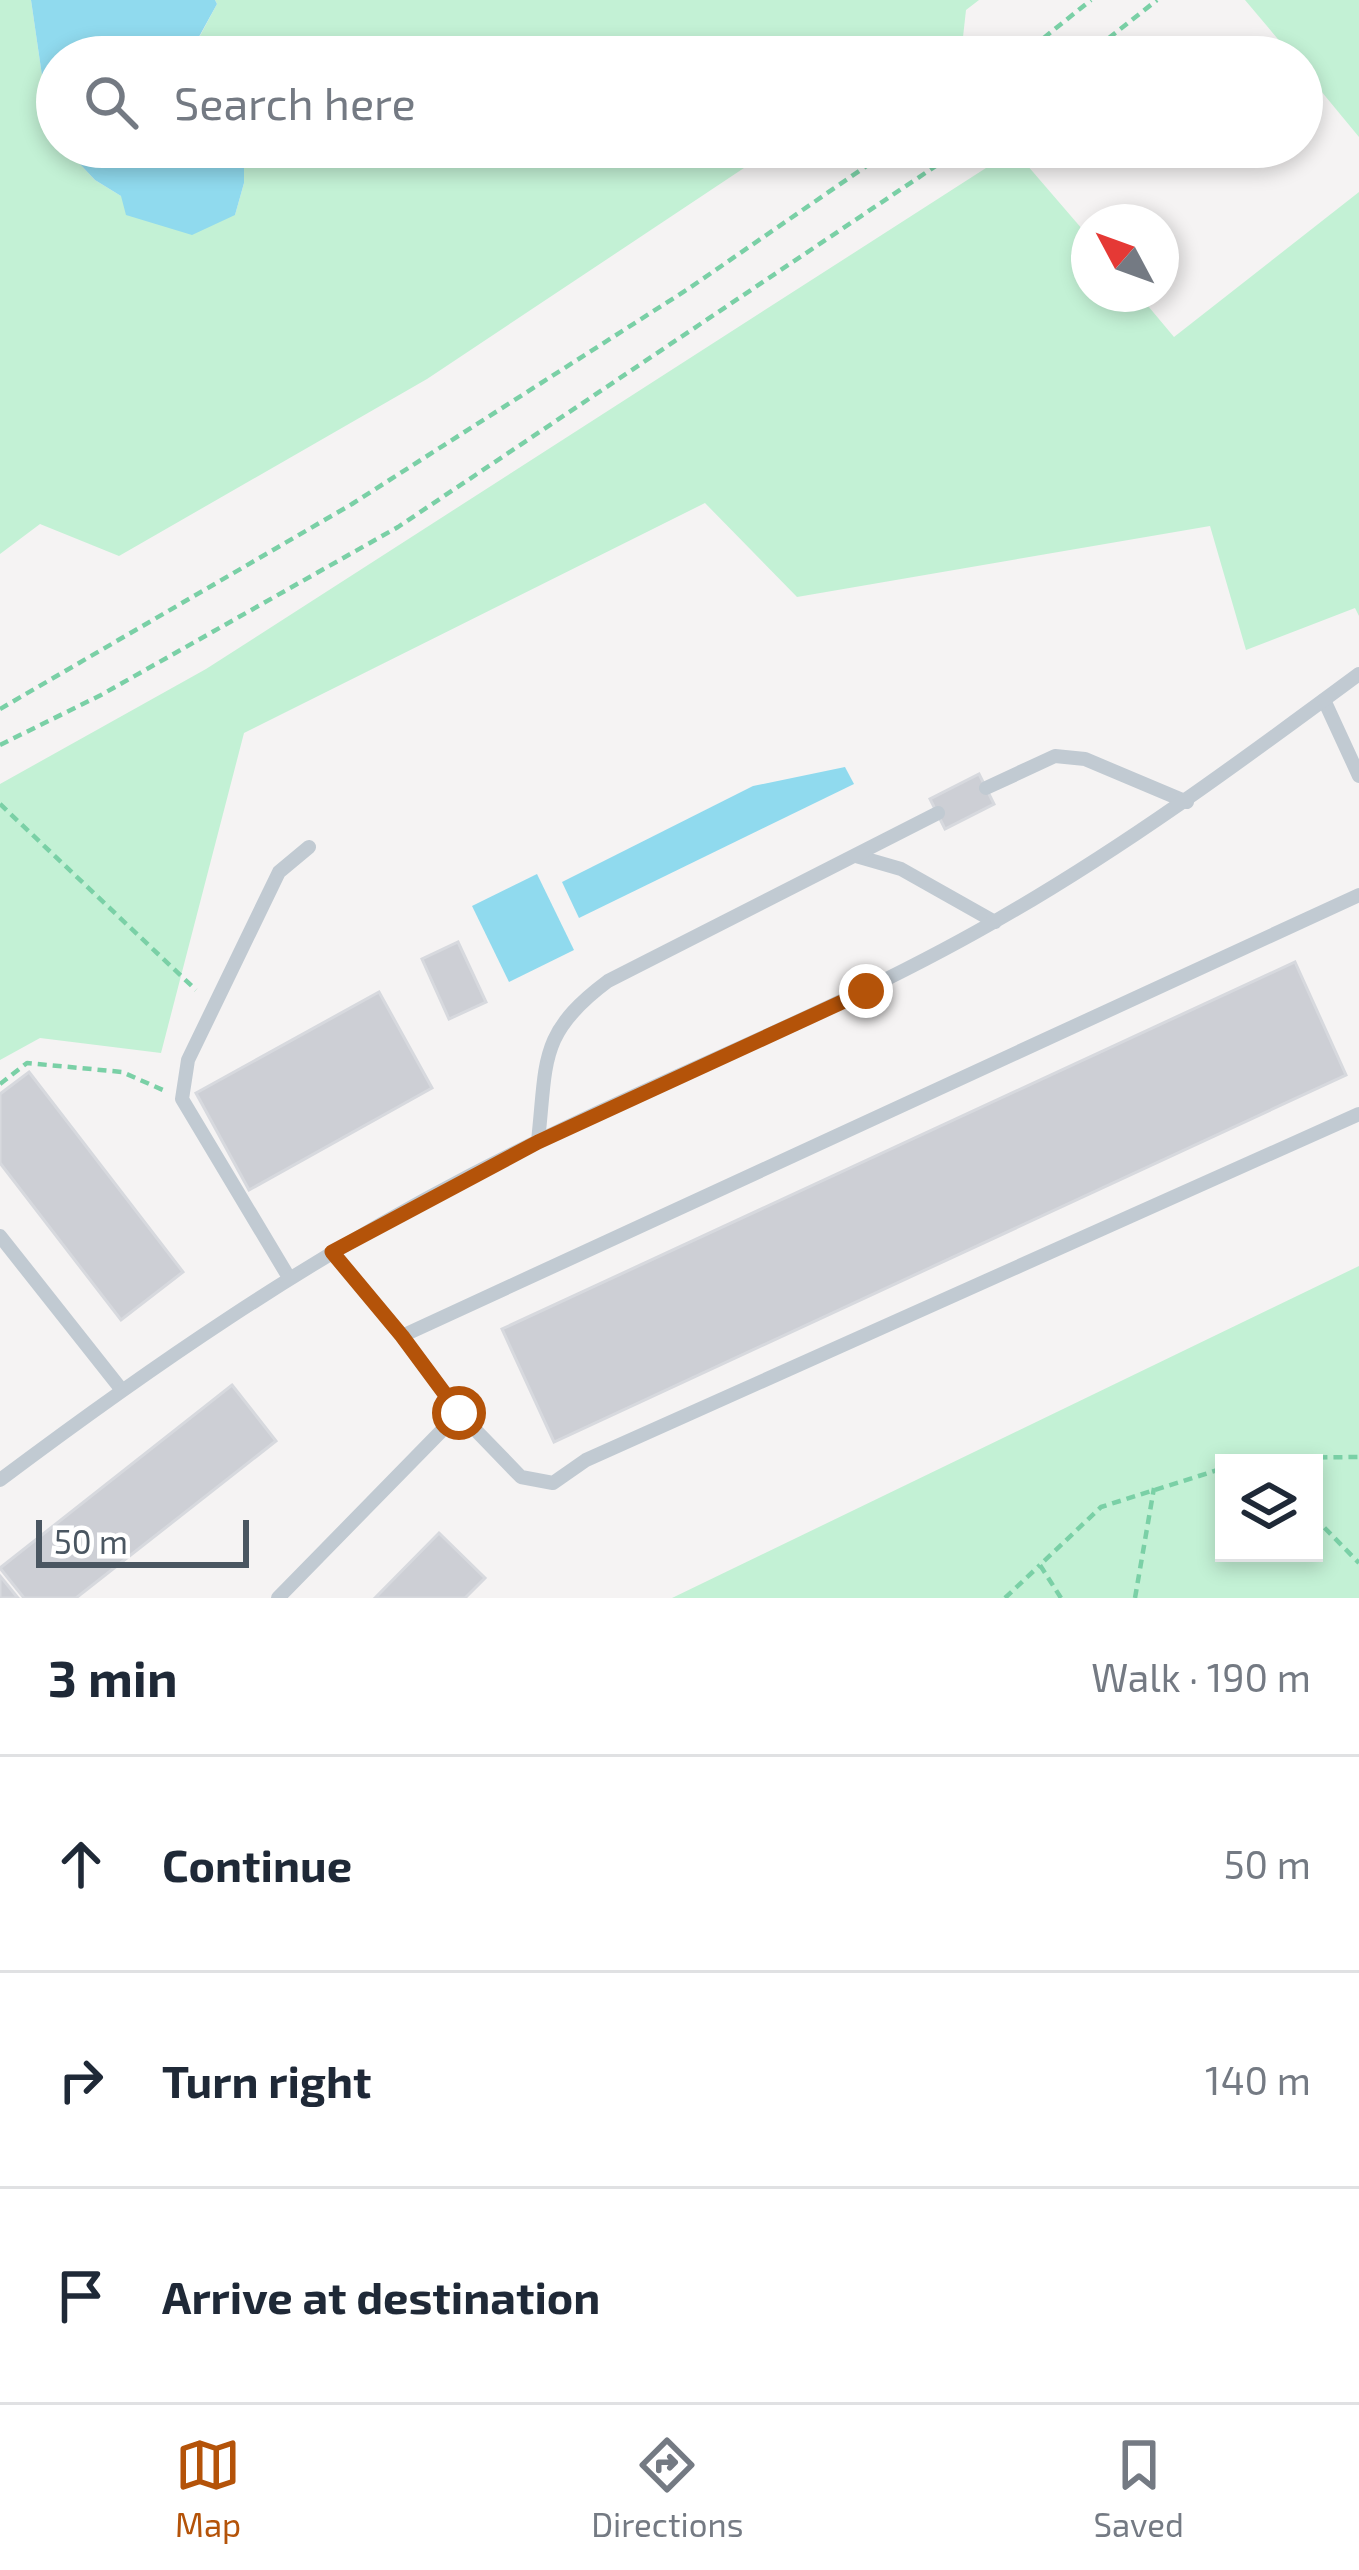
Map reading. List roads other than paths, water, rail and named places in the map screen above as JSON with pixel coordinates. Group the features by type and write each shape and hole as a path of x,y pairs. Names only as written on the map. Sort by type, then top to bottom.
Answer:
{"lane":[{"path":"0,1480 121,1389 289,1276 538,1142 866,991 995,922 1187,802 1359,674"},
{"path":"1324,700 1359,776"},
{"path":"986,788 1054,756 1085,759 1187,802"},
{"path":"538,1142 548,1047 575,1006 608,981 938,813"},
{"path":"289,1276 182,1099 188,1060 279,872 309,847"},
{"path":"856,856 901,869 995,922"},
{"path":"402,1336 1359,895"},
{"path":"332,1252 459,1413 520,1477 553,1483 586,1460 1359,1114"},
{"path":"0,1236 6,1257 121,1389"},
{"path":"278,1598 459,1413"}],"water":[{"path":"31,0 215,0 217,4 199,36 36,36"},
{"path":"84,168 244,168 235,215 192,235 126,215 121,196"},
{"path":"845,767 854,784 579,918 562,882 753,786"},
{"path":"537,874 574,950 509,982 472,906"}]}
